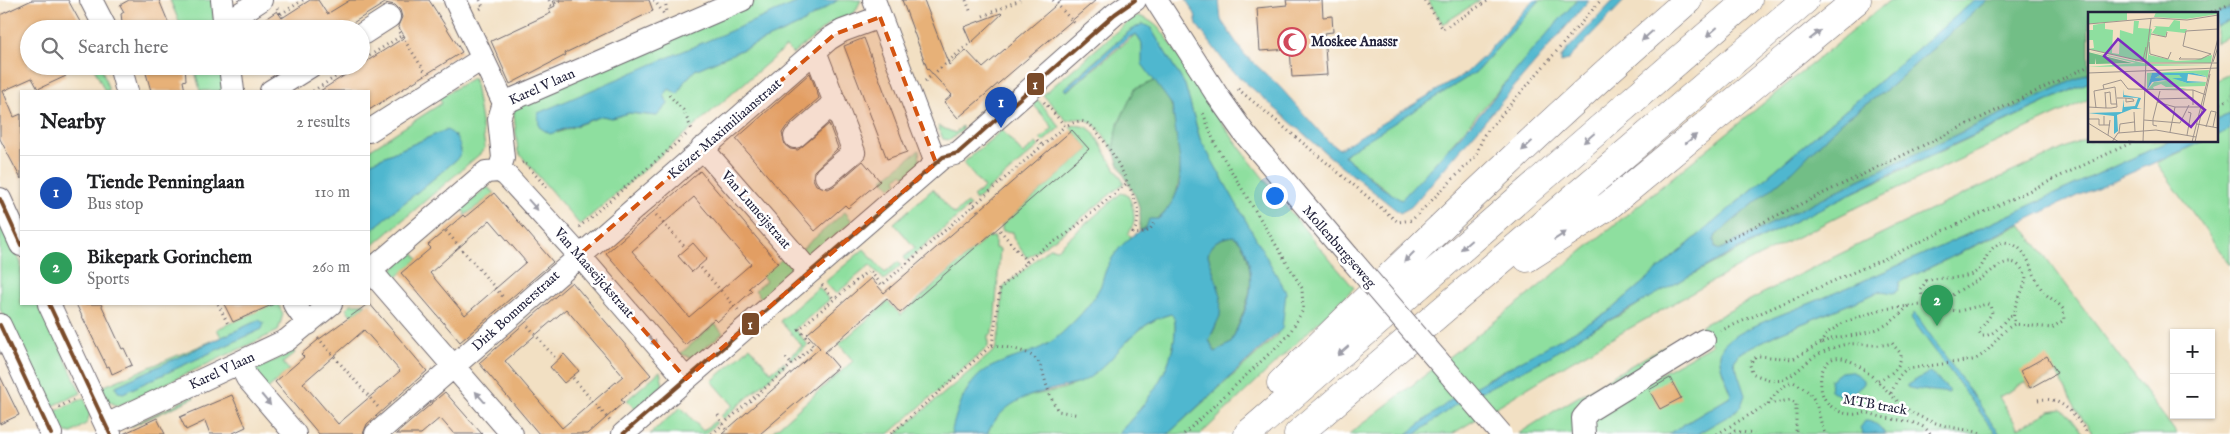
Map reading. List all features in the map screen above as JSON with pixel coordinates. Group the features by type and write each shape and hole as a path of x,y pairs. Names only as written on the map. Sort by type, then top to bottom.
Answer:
{"highway":[{"path":"1243,434 1273,391 1415,251 1551,123 1688,0"},
{"path":"1248,434 1748,0"},
{"path":"1298,434 1805,0"},
{"path":"1431,319 1608,206 1858,0"}],"street":[{"path":"91,0 101,20"},
{"path":"222,0 224,20"},
{"path":"234,20 262,0"},
{"path":"455,0 504,103"},
{"name":"Karel V laan","path":"499,170 502,158 499,119 504,103 742,0"},
{"path":"619,430 686,379 750,323 815,277 936,163 943,157 958,153 1088,38 1135,0"},
{"name":"Mollenburgseweg","path":"1156,0 1217,96 1244,133 1502,434"},
{"path":"877,8 936,163"},
{"name":"Keizer Maximiliaanstraat","path":"579,255 815,51 877,8"},
{"path":"370,30 389,18"},
{"path":"815,51 854,152 826,176"},
{"path":"370,130 482,59"},
{"path":"123,75 127,90"},
{"path":"231,75 233,90"},
{"path":"273,90 297,75"},
{"path":"795,137 835,102"},
{"name":"Van Lumeijstraat","path":"704,147 815,277"},
{"path":"499,170 486,172 370,271 512,434"},
{"name":"Van Maaseijckstraat","path":"499,170 506,175 579,255 686,379"},
{"path":"0,199 20,242"},
{"name":"Dirk Bommerstraat","path":"383,428 579,255"},
{"path":"49,305 108,430"},
{"path":"295,305 308,324"},
{"name":"Karel V laan","path":"108,430 286,340 330,305"},
{"path":"0,325 46,424"},
{"path":"1584,434 1583,418 1590,410 1704,340"},
{"path":"240,364 247,378 294,434"}],"path":[{"path":"272,0 285,20"},
{"path":"281,14 303,0"},
{"path":"550,0 551,5 561,0"},
{"path":"654,0 666,15 668,9 665,0"},
{"path":"966,0 972,13"},
{"path":"983,16 1020,0"},
{"path":"1053,0 1088,38"},
{"path":"1425,0 1443,29 1489,0"},
{"path":"1230,82 1398,222 1412,220 1475,158 1484,135 1601,0"},
{"path":"2212,12 2230,4"},
{"path":"389,18 436,88"},
{"path":"370,55 401,36"},
{"path":"910,94 970,43"},
{"path":"1724,240 2088,66"},
{"path":"315,90 339,75"},
{"path":"1032,88 1066,126"},
{"path":"669,95 683,110 692,130 704,147"},
{"path":"2218,104 2230,99"},
{"path":"1184,434 1288,336 1303,310 1302,288 1215,144 1199,103"},
{"path":"712,434 813,346 799,329 869,270 882,285 1066,126 1082,121 1094,129 1127,183 1137,206 1138,222 1133,233 1144,234 1150,230 1154,219"},
{"path":"1037,140 1043,146"},
{"path":"1704,340 1761,311 1886,258 2133,142"},
{"path":"892,434 992,345 1000,288 1042,249 1067,234 1127,183"},
{"path":"643,200 684,246"},
{"path":"971,202 978,211"},
{"path":"434,217 555,358"},
{"path":"998,228 1027,262"},
{"name":"MTB track","path":"1821,343 1827,333 1845,322 1882,309 1920,304 1936,309 1959,310 1985,304 1990,305 1991,317 1979,329 1982,336 1989,335 2012,316 2013,310 2026,286 2026,276 2020,267 2013,262 2007,261 1997,266 1980,280 1942,301 1929,300 1922,296 1921,287 1926,281 1937,277 1973,274 1981,266 1992,248 2003,242 2016,246 2024,254 2045,294 2058,303 2064,315 2064,320 2052,328 2015,324 2002,332 1981,358 1941,365 1906,368 1899,376 1891,393"},
{"path":"901,260 906,265"},
{"path":"701,268 750,323"},
{"path":"815,277 834,299"},
{"path":"218,305 228,324"},
{"name":"MTB track","path":"1878,380 1890,375 1900,362 1901,354 1892,343 1887,345 1861,343 1838,346 1816,356 1780,380 1758,376 1752,373 1751,368 1753,359 1759,356 1793,359 1821,343 1838,336 1879,330 1898,318 1908,306"},
{"path":"2012,316 2015,324"},
{"path":"308,324 383,428"},
{"path":"992,345 1018,349 1038,360 1058,411 1079,415"},
{"path":"786,358 792,365"},
{"name":"MTB track","path":"1930,434 1913,423 1869,413 1845,414 1836,410 1827,402 1821,390 1822,373 1829,360 1835,358 1852,363 1878,380 1903,406 1924,418 1942,426 1982,434"},
{"path":"573,378 619,430"},
{"path":"1768,404 1780,389 1793,382 1804,388 1817,403 1824,434"},
{"path":"46,424 90,392"},
{"path":"2038,400 2047,398 2065,406 2074,414 2088,434"},
{"path":"1717,434 1768,404 1786,400 1796,403 1798,409 1796,434"},
{"path":"718,415 726,430"},
{"path":"1730,434 1738,431 1754,434"}],"highlighted area":[{"path":"880,17 936,163 686,379 579,255 835,34"}],"green space":[{"path":"170,0 212,0 214,20 178,20"},
{"path":"758,0 803,0 777,12 557,133 602,116 612,118 629,113 657,116 668,104 664,95 669,89 678,93 684,82 695,70 799,25 838,0 861,0 855,12 829,24 793,54 786,47 580,225 518,152 513,106"},
{"path":"1428,0 1480,0 1443,24"},
{"path":"1540,0 1577,0 1403,199 1399,200 1344,156 1351,149 1476,72"},
{"path":"1890,0 1975,0 1607,313 1542,351 1485,380 1488,386 1547,358 1582,335 1628,311 1651,296 1814,211 2088,82 2088,99 1845,213 1738,267 1570,362 1452,434 1349,434 1521,301"},
{"path":"1987,0 2230,0 2230,8 2218,13 2088,12 2088,73 1857,181 1719,250 1715,247 1714,240 1716,235 1794,170 1841,122 1890,87"},
{"path":"1138,16 1147,19 1162,32 1247,157 1289,211 1354,288 1201,434 1168,434 1278,335 1200,139 1185,85 1150,27 1142,24 1127,33 1064,88 1067,91 1136,34 1142,44 1144,66 1155,81 1135,89 1118,124 1115,153 1096,126 1083,119 1067,121 1043,95 1131,19"},
{"path":"2230,20 2230,36 2218,41 2218,26"},
{"path":"2230,74 2230,114 2218,119 2218,79"},
{"path":"97,75 104,75 109,90 105,90"},
{"path":"196,75 221,75 223,90 200,90"},
{"path":"474,77 485,147 481,153 370,248 370,231 456,160 446,130 370,163 370,149 442,103 439,98"},
{"path":"1155,81 1167,97 1176,121 1180,169 1174,199 1166,211 1146,227 1139,230 1140,219 1137,200 1119,164 1114,146 1120,121 1135,89"},
{"path":"1038,100 1060,127 1043,142 1040,139 1053,128 1033,104"},
{"path":"1075,125 1087,127 1093,132 1124,183 1063,233 1027,258 1013,238 1013,232 1002,231 1002,225 1089,149 1070,127"},
{"path":"938,126 955,133 962,126 962,130 950,140 943,139"},
{"path":"2230,129 2230,265 2157,163 2202,142 2218,142 2218,135"},
{"path":"1002,130 1023,154 1036,143 1039,146 976,200 973,197 984,188 963,163"},
{"path":"2088,137 2088,142 2168,142 1901,264 1739,334 1723,347 1720,357 1724,376 1731,393 1730,397 1668,434 1590,434 1590,426 1594,416 1602,406 1712,345 1707,336 1581,409 1574,420 1576,434 1518,434 1656,351 1727,312 1943,204"},
{"path":"919,150 920,162 905,176 902,173 896,179 898,182 891,188 883,179"},
{"path":"487,187 495,193 464,216 465,213 462,209"},
{"path":"933,189 954,214 967,203 970,206 906,261 903,258 915,248 894,223"},
{"path":"1121,193 1128,195 1133,210 1134,220 1128,234 1132,237 1113,257 1099,291 1088,306 1050,344 1027,357 991,369 970,385 962,399 988,431 1006,407 1027,397 1076,384 1101,367 1144,327 1157,319 1171,314 1174,318 1175,332 1169,361 1156,388 1118,434 896,434 995,350 1000,329 1003,288 1049,248 1057,249"},
{"path":"845,212 852,221 809,258 802,249"},
{"path":"0,217 20,261 20,305 40,305 81,393 46,409 0,309"},
{"path":"2021,224 2177,434 2093,434 2077,411 2057,373 2030,388 2026,382 1999,397 2018,428 2050,411 2062,409 2084,434 2000,434 1967,388 1998,434 1697,434 1736,411 1737,370 1734,362 1738,354 1777,334 1881,291 1890,293 1899,287 1900,282"},
{"path":"1233,236 1243,246 1246,254 1250,271 1249,295 1231,343 1215,352 1209,340 1216,326 1221,296 1208,255 1214,243 1220,239"},
{"path":"988,237 995,237 995,248 1000,249 994,329 992,329 992,334 988,335 988,347 889,434 770,434 853,361 839,344 888,302 901,315"},
{"path":"864,249 885,273 898,262 901,265 884,280 870,265 836,294 825,282"},
{"path":"412,252 418,259 391,282 385,276"},
{"path":"787,255 798,268 762,299 755,290 766,281 762,276"},
{"path":"819,287 829,300 795,329 808,345 792,359 789,357 802,346 780,321"},
{"path":"253,305 278,305 283,314 278,331 118,406 108,401 102,387 221,337 217,329 256,312","holes":["259,320 262,329 123,393 116,386"]},
{"path":"350,305 365,305 352,316 346,309"},
{"path":"715,324 723,333 693,358 680,354"},
{"path":"750,347 771,372 784,362 786,364 723,419 721,416 733,405 712,381"},
{"path":"294,351 295,353 283,363 289,370 266,390 251,372"},
{"path":"660,371 663,385 635,409 627,400"},
{"path":"193,396 194,398 130,427 132,425"},
{"path":"84,398 90,413 87,423 72,433 61,431 49,414"},
{"path":"681,407 703,431 715,421 717,423 705,434 650,434"}],"water":[{"path":"803,0 838,0 799,25 695,70 684,82 678,94 669,89 664,95 668,104 657,116 629,113 612,118 602,116 550,134 539,127 538,113"},
{"path":"1186,0 1219,0 1221,20 1244,54 1280,87 1328,141 1339,149 1466,73 1483,57 1533,0 1540,0 1476,72 1346,153 1344,156 1381,187 1401,200 1483,111 1522,62 1577,0 1589,0 1411,207 1400,213 1329,156 1228,67 1197,25 1195,14"},
{"path":"1614,0 1625,0 1568,60 1561,62 1561,57 1566,51"},
{"path":"1975,0 1987,0 1890,87 1841,122 1794,170 1716,235 1714,240 1715,247 1719,250 1857,181 2088,73 2088,82 1890,174 1731,253 1582,335 1547,358 1455,405 1416,434 1407,434 1451,400 1607,313"},
{"path":"2230,8 2230,20 2218,26 2218,13"},
{"path":"1142,24 1150,27 1185,85 1200,139 1286,292 1282,329 1168,434 1118,434 1156,388 1169,361 1175,332 1174,318 1171,314 1145,326 1106,364 1084,381 1035,394 1008,407 993,423 987,434 951,434 960,405 975,379 991,367 1046,345 1062,333 1091,301 1101,286 1107,267 1120,247 1132,236 1146,228 1149,219 1158,219 1164,214 1174,199 1180,185 1180,162 1172,105 1142,64 1142,44 1136,34 1128,38 1066,91 1064,89 1127,33","holes":["1233,236 1239,240 1249,261 1251,278 1249,299 1231,343 1215,352 1209,340 1220,316 1221,296 1208,255 1209,250 1220,239"]},
{"path":"2230,114 2230,129 2218,135 2218,119"},
{"path":"446,130 455,136 460,146 461,153 456,160 370,231 370,163"},
{"path":"2168,142 2202,142 2057,205 1900,282 1898,290 1893,293 1881,291 1777,334 1738,354 1734,362 1745,395 1741,406 1730,415 1697,434 1668,434 1730,397 1731,393 1724,376 1720,357 1723,346 1729,340 1764,322 1901,264"},
{"path":"1914,313 2000,434 1996,434 1911,318"},
{"path":"259,320 264,323 262,329 123,393 118,392 116,388 116,386"},
{"path":"1849,371 1857,374 1863,380 1863,385 1852,394 1840,396 1831,390 1830,380 1841,372"},
{"path":"1930,372 1949,390 1949,393 1907,387 1907,385"},
{"path":"1865,421 1876,424 1885,434 1863,434 1860,428"}],"building":[{"path":"32,0 68,0 79,20 20,20 20,75 66,76 38,89 32,78 3,91 14,117 20,114 20,177 0,139 0,15"},
{"path":"129,0 159,0 167,20 122,20 121,14 124,12 120,5"},
{"path":"310,0 318,0 327,14 350,0 429,0 462,52 370,109 370,90 322,90 345,75 370,75 370,59 405,37 398,26 402,17 400,10 395,5 385,3 358,20 264,20 277,11 282,18"},
{"path":"553,0 649,0 653,11 565,53 566,55 510,84 491,41 551,13 549,9 555,6"},
{"path":"902,0 924,0 949,65 966,50 983,68 1062,0 1096,0 958,118 944,102 952,95 927,68"},
{"name":"Moskee Anassr","path":"1286,0 1322,0 1323,17 1332,16 1333,32 1324,33 1327,75 1292,77 1290,49 1260,51 1257,8 1287,5"},
{"path":"1002,14 971,43 964,27"},
{"path":"864,38 907,152 887,159 844,46"},
{"path":"810,73 819,98 786,127 782,133 785,145 790,149 798,150 829,124 838,148 814,171 813,179 816,185 828,189 834,186 863,161 880,181 848,208 845,205 815,231 736,139"},
{"path":"147,75 186,75 186,80 183,81 185,90 151,90"},
{"path":"1072,130 1089,149 900,313 887,298 825,352 838,367 760,434 722,434 820,348 807,334 871,278 884,293"},
{"path":"700,171 778,263 749,288 752,291 717,322 714,319 685,345 606,253","holes":["694,197 751,264 689,317 632,251"]},
{"path":"494,193 553,262 460,342 401,273 431,248 428,245 463,215 465,217","holes":["490,220 526,262 465,315 430,273"]},
{"path":"693,243 707,259 692,272 678,256"},
{"path":"572,282 651,375 621,400 624,402 588,434 539,434 479,363","holes":["566,309 623,376 562,428 505,361"]},
{"path":"370,304 427,371 367,424 363,434 319,434 275,382 304,357 301,354 366,305","holes":["364,330 400,371 338,424 303,383"]},
{"path":"76,305 101,305 122,349 124,348 132,365 112,374 109,366 107,367"},
{"path":"224,305 272,305 233,322"},
{"path":"564,354 579,371 564,383 550,367"},
{"path":"2047,356 2057,373 2030,388 2020,371"},
{"path":"0,376 19,415 0,424"},
{"path":"1670,378 1681,398 1660,409 1649,390"},
{"path":"445,392 482,434 454,434 440,418 421,434 396,434"},
{"path":"232,395 246,427 231,434 210,434 205,421 186,430 180,417"},
{"path":"157,418 165,434 123,434"}],"transit line":[{"name":"1","path":"623,434 943,157 958,153 1115,14 1135,0"},
{"name":"1","path":"0,199 20,243"},
{"name":"1","path":"49,305 110,434"},
{"name":"1","path":"0,325 51,434"}],"place":[{"name":"Moskee Anassr","path":"1292,42"},
{"name":"Tiende Penninglaan","path":"1001,128"},
{"name":"Bikepark Gorinchem","path":"1937,326"}]}
